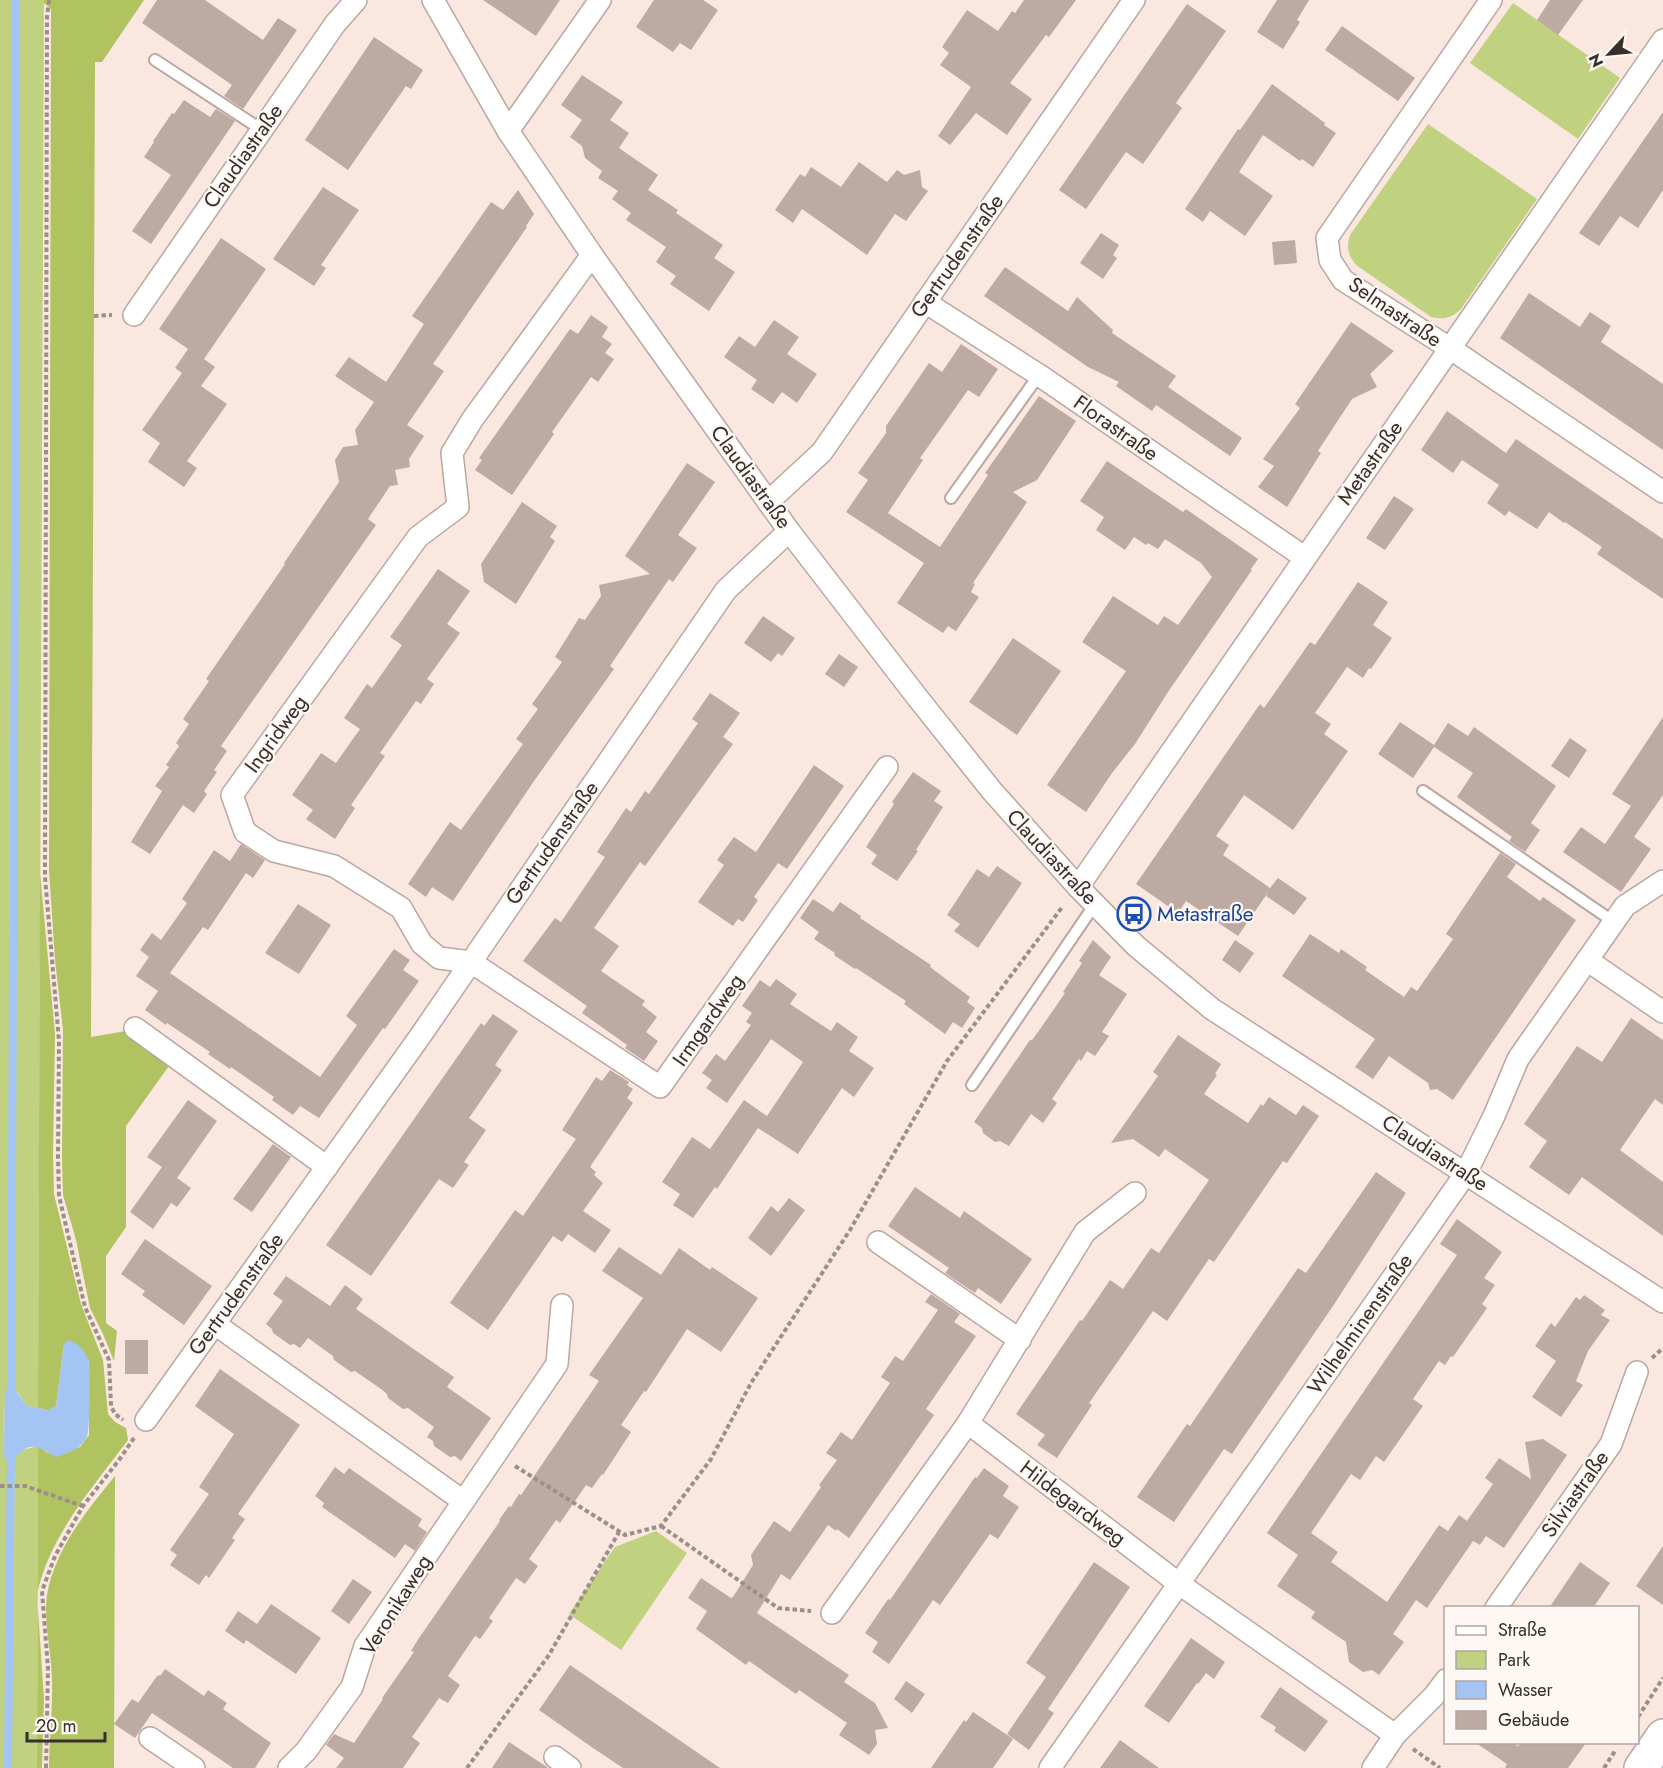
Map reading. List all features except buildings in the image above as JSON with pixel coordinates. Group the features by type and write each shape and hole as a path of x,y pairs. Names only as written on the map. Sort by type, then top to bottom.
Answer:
{"main road":[{"path":"1641,1768 1663,1736"}],"street":[{"name":"Claudiastraße","path":"134,315 335,24 356,0"},
{"name":"Claudiastraße","path":"432,0 508,131 592,255 789,531 992,791 1095,904 1136,946 1212,1009 1663,1302"},
{"path":"508,131 600,0"},
{"name":"Gertrudenstraße","path":"768,502 822,452 1134,0"},
{"name":"Selmastraße","path":"1491,0 1327,238 1330,260 1343,280 1451,349 1663,492"},
{"name":"Metastraße","path":"1078,886 1663,40"},
{"name":"Ingridweg","path":"471,962 439,958 422,944 401,908 334,866 274,851 245,832 232,795 418,537 458,507 452,453 472,420 592,255"},
{"name":"Florastraße","path":"925,302 1039,375 1304,557"},
{"name":"Gertrudenstraße","path":"137,1426 215,1324 421,1035 726,590 789,531"},
{"name":"Irmgardweg","path":"471,962 660,1087 887,767"},
{"name":"Wilhelminenstraße","path":"1050,1768 1466,1173 1494,1116 1518,1059 1625,906 1663,880"},
{"path":"1587,960 1663,1012"},
{"path":"135,1028 327,1167"},
{"path":"832,1613 968,1423 1085,1232 1135,1193"},
{"path":"878,1242 1020,1340"},
{"name":"Veronikaweg","path":"289,1768 306,1751 352,1687 365,1646 557,1364 562,1305"},
{"path":"215,1324 463,1501"},
{"name":"Silviastraße","path":"1497,1606 1611,1444 1637,1372"},
{"name":"Hildegardweg","path":"968,1423 1178,1583"},
{"path":"1178,1583 1395,1735"},
{"path":"1373,1768 1395,1735 1434,1696 1444,1683"},
{"path":"150,1738 194,1768"}],"lane":[{"path":"154,60 262,130"},
{"path":"951,498 1039,375"},
{"path":"1423,791 1614,922"},
{"path":"972,1085 1095,904"}],"path":[{"path":"46,1768 48,1668 42,1592 55,1556 83,1506 119,1460 137,1426 115,1414 111,1406 109,1360 85,1307 59,1196 59,1041 45,877 47,17 49,0"},
{"path":"496,1455 625,1535 661,1526 711,1459 751,1383 850,1230 948,1061 1078,886"},
{"path":"0,1486 25,1486 83,1506"},
{"path":"661,1526 778,1608 832,1613"},
{"path":"467,1768 549,1655 619,1531"},
{"path":"1639,1715 1663,1678"},
{"path":"1395,1735 1440,1768"},
{"path":"1604,1768 1619,1744"}],"green space":[{"path":"0,0 44,0 38,1408 27,1406 17,1392 5,1391 4,1456 11,1462 22,1450 38,1446 37,1768 0,1768"},
{"path":"44,0 144,0 102,62 95,62 91,1037 126,1031 171,1063 126,1126 126,1227 106,1256 106,1323 117,1331 114,1361 90,1308 76,1240 63,1195 63,1030 55,960 49,870 51,9 44,3"},
{"path":"1513,3 1620,78 1578,139 1470,63"},
{"path":"1428,124 1537,199 1461,309 1444,318 1431,317 1356,265 1348,248 1350,235"},
{"path":"40,873 55,1034 54,1194 81,1304 103,1360 108,1414 115,1422 126,1428 128,1440 87,1494 62,1532 51,1552 38,1593 38,1446 48,1453 80,1447 89,1435 89,1361 64,1345 56,1406 49,1410 38,1408"},
{"path":"115,1476 114,1768 49,1768 52,1669 46,1609 49,1585 68,1541 85,1514"},
{"path":"656,1531 687,1553 621,1650 569,1614 615,1547"},
{"path":"38,1603 44,1699 42,1768 37,1768"}],"water":[{"path":"68,1340 80,1347 88,1359 90,1398 87,1437 78,1447 57,1457 39,1448 30,1447 11,1462 4,1457 5,1391 12,1386 27,1406 49,1410 56,1406 64,1344"}],"waterway":[{"path":"11,1393 15,0"},
{"path":"8,1768 11,1453"}],"place":[{"name":"Metastraße","path":"1134,914"}]}
